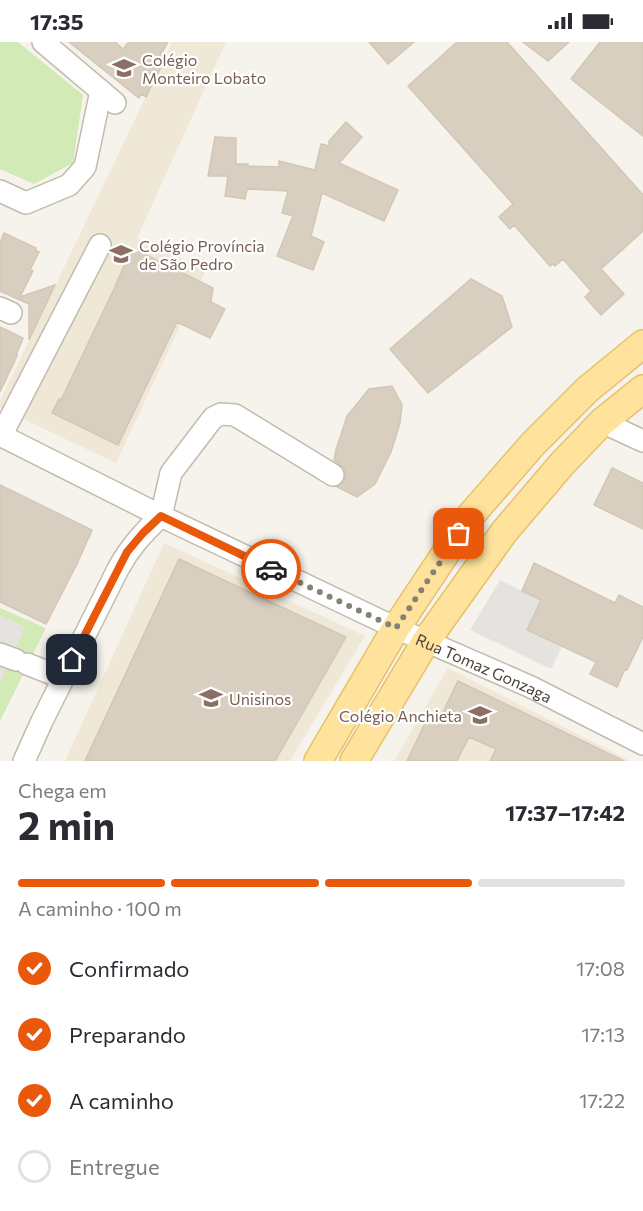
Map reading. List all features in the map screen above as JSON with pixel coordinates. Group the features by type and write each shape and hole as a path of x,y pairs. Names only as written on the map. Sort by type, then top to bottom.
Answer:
{"main road":[{"path":"318,761 396,628 471,515 533,444 588,389 643,344"},
{"path":"354,761 426,641 504,532 561,465 602,422 643,389"}],"street":[{"path":"0,191 26,203 69,185 85,167 108,97 43,42"},
{"path":"0,435 100,245"},
{"path":"24,761 127,552 161,516 171,473 213,418 221,414 235,415 333,475"},
{"path":"602,422 643,441"},
{"name":"Rua Tomaz Gonzaga","path":"0,435 161,516 396,628 531,687 643,744"},
{"path":"14,659 63,678"}],"shaded area":[{"name":"Colégio Província de São Pedro","path":"172,42 226,42 137,238 206,270 116,463 0,408 0,401"},
{"name":"Unisinos","path":"164,543 365,636 290,761 65,761"},
{"path":"500,580 541,600 527,630 562,647 551,669 470,630"},
{"path":"0,615 25,627 0,683"},
{"name":"Colégio Anchieta","path":"448,668 630,761 394,761"}],"green space":[{"path":"0,42 18,42 83,95 73,163 34,184 0,169"},
{"path":"0,608 46,628 0,721"}],"building":[{"name":"Colégio Monteiro Lobato","path":"69,42 115,42 123,49 129,42 168,42 156,63 161,67 146,97 141,94 139,98"},
{"path":"369,42 414,42 388,64"},
{"path":"457,42 507,42 643,195 643,231 601,269 624,294 601,315 585,297 591,291 563,259 555,266 553,264 550,266 514,225 510,229 499,217 513,204 408,86"},
{"path":"523,42 569,42 548,61"},
{"path":"600,42 643,42 643,136 571,79"},
{"path":"346,122 362,137 339,163 398,190 384,221 322,193 311,236 324,242 313,270 277,256 293,216 282,213 288,191 247,189 245,199 225,196 228,176 208,176 215,137 236,138 236,164 279,167 279,161 315,170 321,144 329,146 329,141"},
{"path":"4,233 36,248 35,250 39,252 30,270 33,271 20,297 55,285 29,340 29,304 0,291 0,243"},
{"path":"132,248 213,288 211,302 225,309 210,338 177,322 118,445 52,413 59,399 61,400"},
{"path":"471,279 502,296 512,327 428,393 390,349"},
{"path":"0,327 23,338 0,392"},
{"path":"392,386 402,405 400,423 391,452 375,484 357,497 337,487 344,482 346,475 344,468 334,460 336,450 347,416 369,389"},
{"path":"612,468 643,483 643,529 594,505"},
{"path":"0,485 92,530 46,624 0,602"},
{"name":"Unisinos","path":"179,559 346,637 275,761 85,761"},
{"path":"534,563 615,603 619,595 643,607 643,637 617,687 590,674 596,662 527,630 541,600 522,591"},
{"name":"Colégio Anchieta","path":"458,681 624,761 490,761 496,749 469,737 457,761 407,761 430,713 440,718"}],"way so far":[{"path":"271,569 396,628 459,534"}],"place":[{"name":"Colégio Monteiro Lobato","path":"124,68"},
{"name":"Colégio Província de São Pedro","path":"121,254"},
{"name":"Unisinos","path":"211,698"},
{"name":"Colégio Anchieta","path":"480,715"}],"route":[{"path":"72,660 127,552 161,516 271,569"}]}
